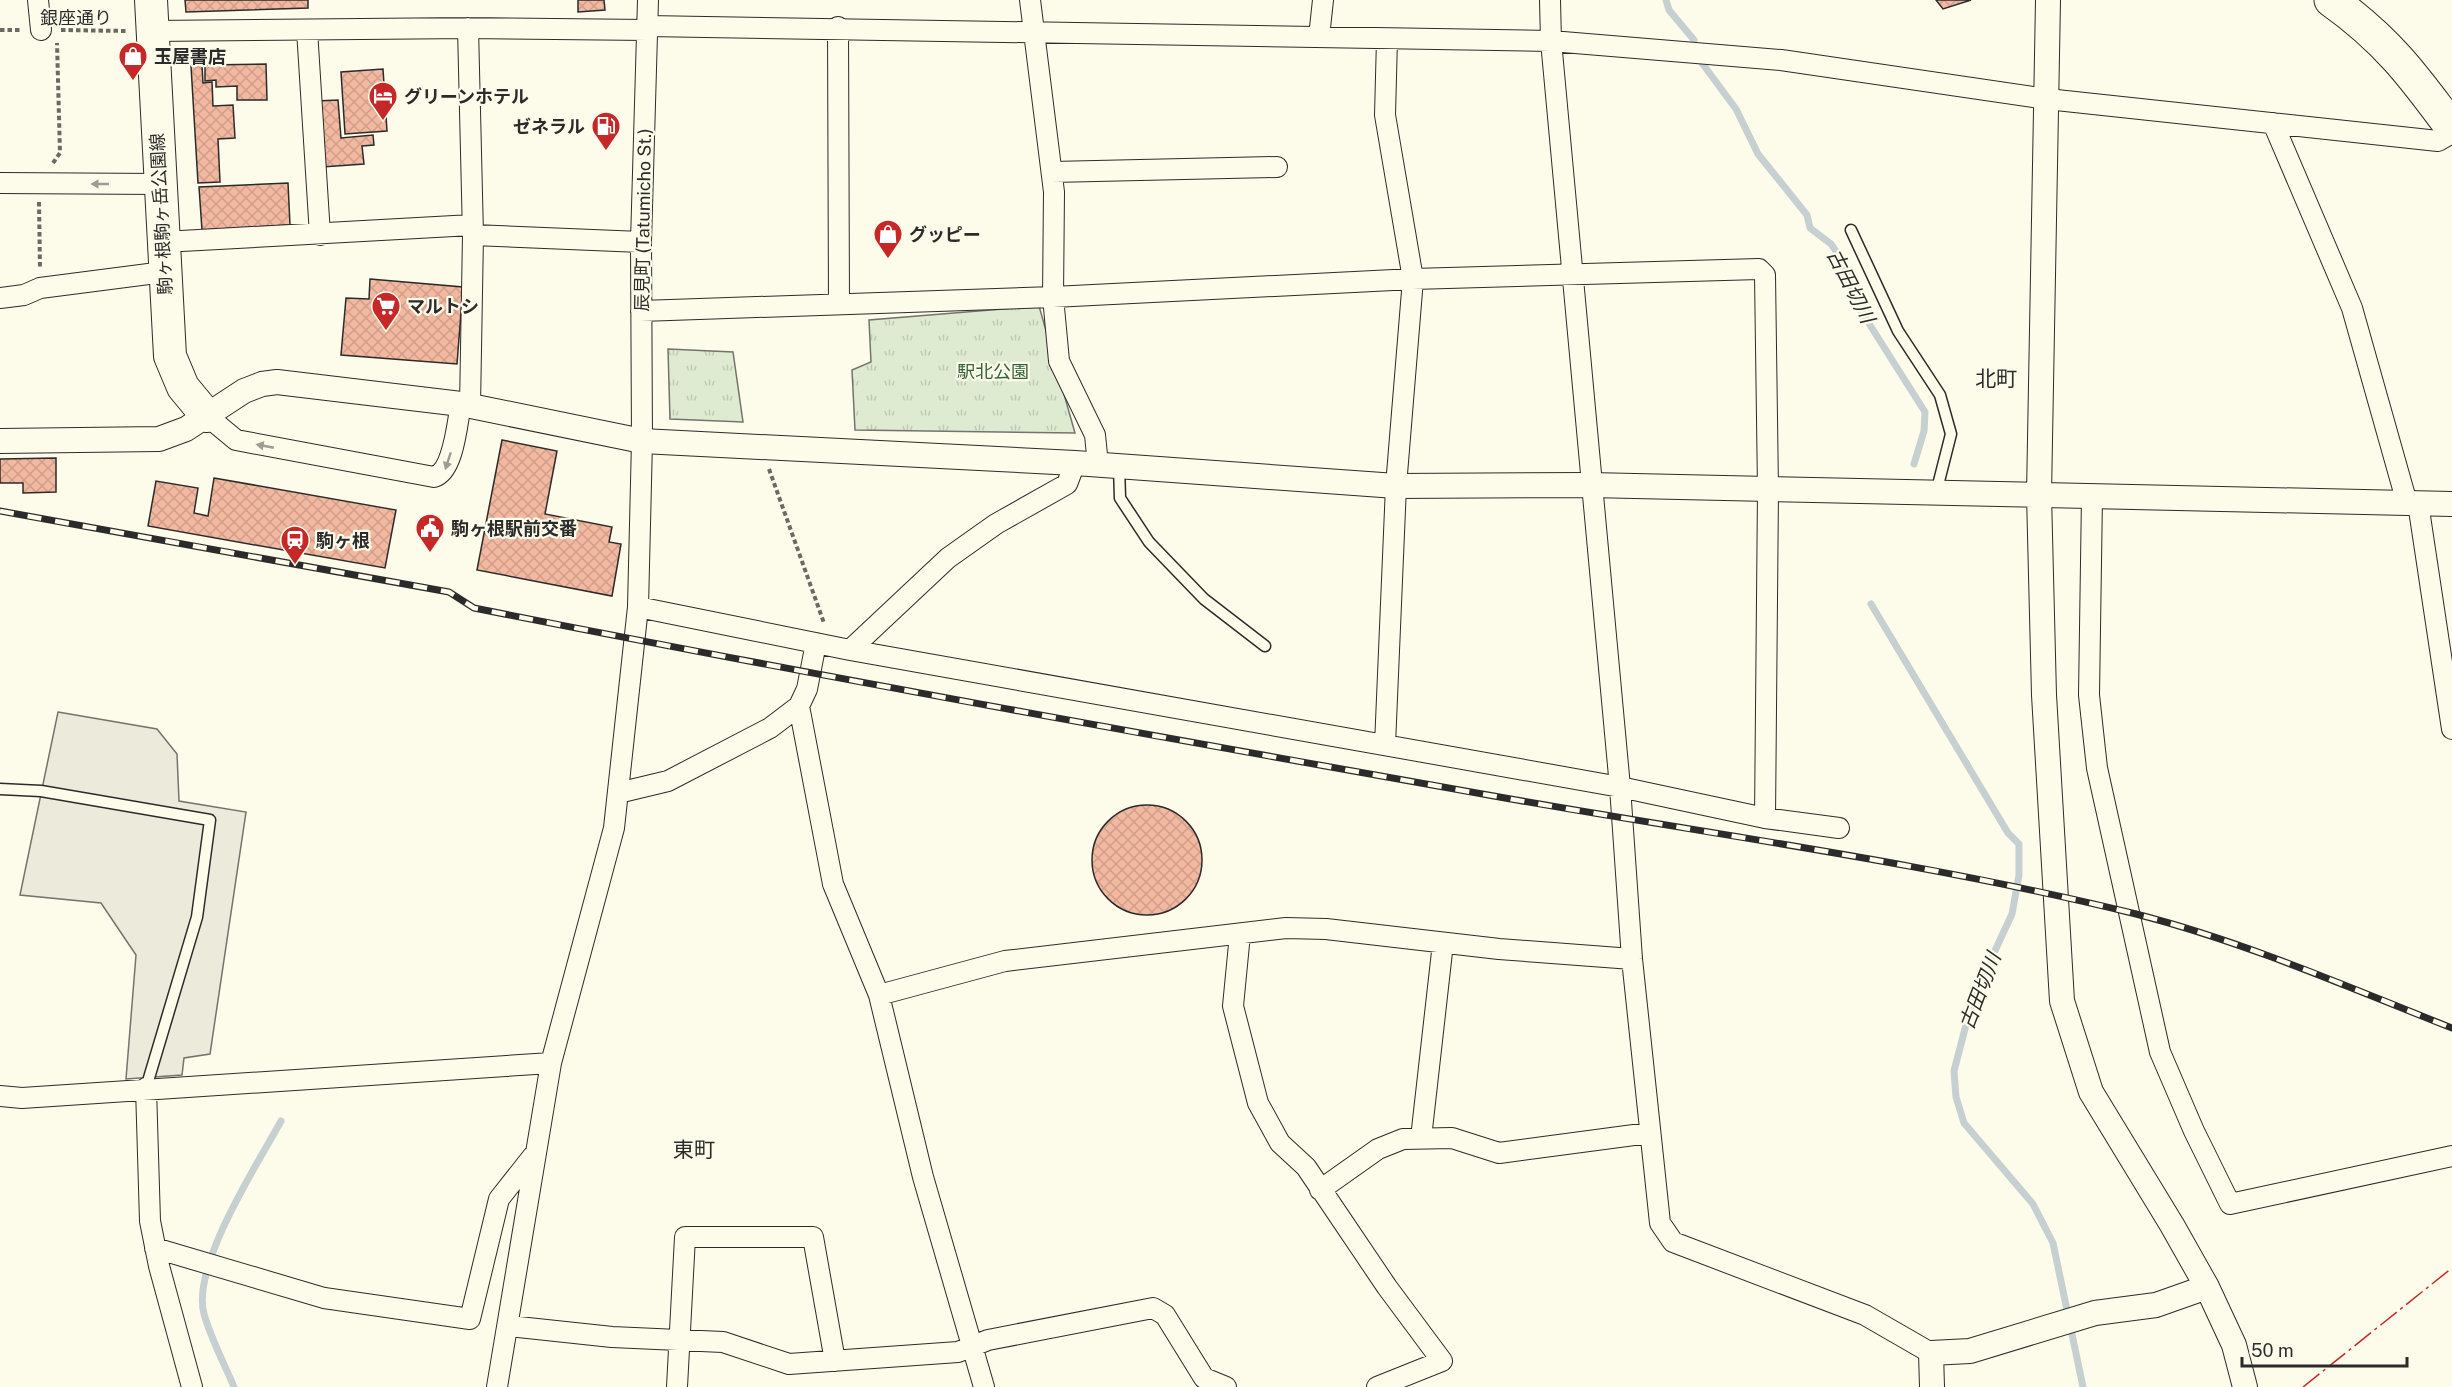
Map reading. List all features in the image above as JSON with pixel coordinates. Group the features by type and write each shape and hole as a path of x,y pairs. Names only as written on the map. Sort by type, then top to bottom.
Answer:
{"highway":[{"path":"2331,0 2369,28 2403,62 2452,128"}],"main road":[{"name":"駒ヶ根駒ヶ岳公園線","path":"151,0 159,184 170,356 183,387 207,416"}],"street":[{"path":"38,0 49,30"},
{"name":"辰見町 (Tatumicho St.)","path":"497,1387 509,1326 534,1154 551,1063 614,828 618,794 638,607 642,441 641,242 648,0"},
{"path":"1030,0 1052,172 1055,242 1053,297 1059,361 1095,435 1097,465"},
{"path":"1318,37 1323,0"},
{"path":"1550,0 1551,41 1571,275 1620,787 1632,959 1660,1223 1673,1242 1865,1315 1931,1353 1970,1352 2031,1331 2095,1313 2156,1305 2206,1287"},
{"path":"2048,0 2039,495 2044,695 2062,1001 2091,1092 2172,1225 2206,1287 2234,1345 2245,1387"},
{"path":"152,31 838,27 1551,41 1781,60 2047,99 2438,141 2452,133"},
{"path":"838,27 839,304"},
{"path":"207,416 236,440 434,477 441,475 448,467 466,405 472,230 468,28"},
{"path":"307,30 320,235"},
{"path":"1385,745 1396,486 1413,279 1385,115 1387,39"},
{"path":"2273,123 2352,308 2412,503 2452,729"},
{"path":"1052,172 1277,167"},
{"path":"0,183 159,184"},
{"path":"0,298 24,295 40,288 163,257 320,235 472,230 641,242"},
{"path":"640,311 1053,297 1413,279 1759,269 1765,275 1768,490 1765,818"},
{"path":"0,441 159,439 179,433 244,391 277,382 466,405 642,441 1097,465 1396,486 1590,485 2452,504"},
{"path":"618,794 668,781 744,744 799,706 833,646 996,524 1097,465"},
{"path":"2092,496 2089,695 2097,768 2160,1052 2194,1131 2230,1204 2452,1156"},
{"path":"638,607 833,646 1620,787 1765,818 1839,828"},
{"path":"799,706 833,884 879,995 923,1177 984,1387"},
{"path":"879,995 1005,961 1286,928 1326,929 1443,943 1632,959"},
{"path":"1240,934 1233,1006 1258,1103 1280,1143 1306,1167 1442,1361 1377,1387"},
{"path":"1421,1138 1443,943"},
{"path":"0,1096 22,1098 551,1063"},
{"path":"146,1088 150,1221 192,1387"},
{"path":"1320,1190 1378,1149 1403,1139 1452,1138 1499,1153 1649,1133"},
{"path":"155,1248 324,1298 470,1319 500,1199 534,1154"},
{"path":"677,1387 685,1237 813,1237 835,1361"},
{"path":"509,1326 612,1337 723,1342 789,1364 958,1352 973,1344 1154,1308 1165,1315 1204,1378 1226,1387"},
{"path":"1931,1353 1932,1387"}],"lane":[{"path":"1851,230 1898,331 1940,395 1951,434 1936,493"},
{"path":"1097,465 1149,542 1204,599 1265,646"},
{"path":"0,789 41,791 210,820 197,917 146,1088"}],"path":[{"name":"銀座通り","path":"0,30 152,31"},
{"path":"40,288 39,183 60,153 49,30"},
{"path":"760,446 833,646"}],"green space":[{"name":"駅北公園","path":"1039,306 1075,433 855,430 852,370 871,362 869,320"},
{"path":"668,349 733,352 743,422 670,419"}],"shaded area":[{"path":"58,712 157,729 177,754 179,801 246,812 210,1054 184,1058 182,1075 126,1079 136,955 101,903 20,895"}],"building":[{"path":"185,0 308,0 308,8 186,12"},
{"path":"578,0 604,0 605,10 578,12"},
{"path":"1936,0 1971,0 1943,9"},
{"path":"266,64 267,100 237,100 237,86 216,87 216,80 205,81 205,65"},
{"path":"202,65 203,83 212,82 213,106 233,105 235,138 218,139 220,182 198,183 191,66"},
{"path":"383,69 387,131 345,134 341,72"},
{"path":"338,100 341,138 373,135 374,145 362,146 364,164 322,167 317,101"},
{"path":"288,183 290,225 202,230 199,187"},
{"path":"370,279 463,287 457,364 341,355 346,298 369,299"},
{"path":"502,440 557,451 545,514 612,527 609,542 621,544 612,596 477,570"},
{"path":"56,458 56,492 23,493 23,483 0,483 0,459"},
{"path":"214,478 396,510 385,568 148,526 156,481 198,488 194,513 208,516"},
{"path":"1147,805 1168,809 1186,821 1198,839 1202,860 1198,881 1186,899 1168,911 1147,915 1126,911 1108,899 1096,881 1092,860 1096,839 1108,821 1126,809"}],"waterway":[{"name":"古田切川","path":"1666,0 1669,10 1694,40"},
{"name":"古田切川","path":"1702,63 1736,109 1758,154 1807,215 1810,228 1831,244 1841,258 1856,303 1925,412 1924,431 1914,464"},
{"name":"古田切川","path":"1871,604 2008,833 2019,844 2019,875 2012,914 1973,998 1954,1071 1956,1097 1964,1123 2033,1204 2053,1243 2083,1387"},
{"path":"234,1387 204,1314 203,1294 207,1270 216,1243 229,1216 281,1121"}],"railway":[{"path":"0,511 449,592 474,608 860,682 1505,798 1901,865 2058,896 2136,914 2217,938 2296,966 2452,1028"}],"power":[{"path":"2303,1387 2452,1268"}],"place":[{"name":"玉屋書店","path":"133,82"},
{"name":"グリーンホテル","path":"383,122"},
{"name":"ゼネラル","path":"606,152"},
{"name":"グッピー","path":"888,260"},
{"name":"マルトシ","path":"386,332"},
{"name":"駒ヶ根駅前交番","path":"430,554"},
{"name":"駒ヶ根","path":"295,566"}],"district":[{"name":"北町","path":"1996,378"},
{"name":"東町","path":"694,1149"}]}
